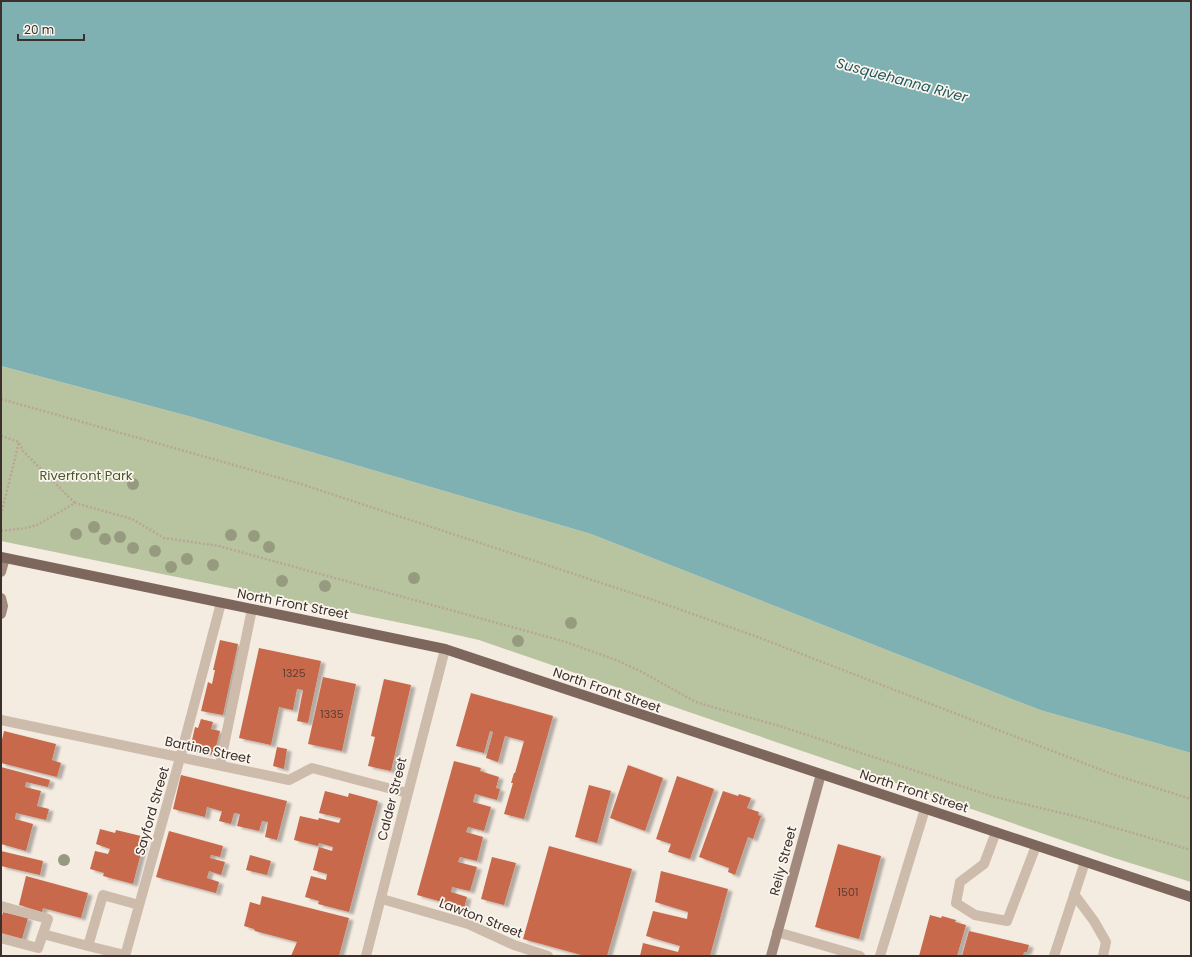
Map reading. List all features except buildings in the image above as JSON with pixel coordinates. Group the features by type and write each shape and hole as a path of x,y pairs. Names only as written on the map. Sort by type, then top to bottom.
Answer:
{"main road":[{"path":"1,572 3,558"},
{"name":"North Front Street","path":"3,558 445,649 1191,897"},
{"path":"1,598 3,606 1,614"},
{"name":"Reily Street","path":"771,956 821,774"}],"street":[{"name":"Sayford Street","path":"125,956 222,603"},
{"path":"220,765 252,609"},
{"name":"Calder Street","path":"366,956 445,649"},
{"name":"Bartine Street","path":"1,720 289,780 312,768 407,793"},
{"path":"880,956 925,809"},
{"path":"996,832 984,864 960,882 956,903 975,916 1007,921 1036,846"},
{"path":"1054,956 1085,862"},
{"path":"1074,894 1094,921 1106,942 1103,956"},
{"path":"88,946 103,895 139,905"},
{"name":"Lawton Street","path":"382,898 468,924 514,945 548,956"},
{"path":"1,906 48,919 37,952 1,938"},
{"path":"777,932 860,956"},
{"path":"43,934 125,956"}],"path":[{"path":"1,399 302,484 654,600 755,636 1112,774 1191,799"},
{"path":"1,436 19,442 23,451 75,503 132,519 164,538 219,546 566,642 616,660 702,704 783,727 991,796 1078,817 1191,850"},
{"path":"1,515 19,442"},
{"path":"1,531 37,525 75,503"}],"green space":[{"name":"Riverfront Park","path":"1,366 192,417 591,534 1040,710 1191,753 1191,882 1111,857 479,640 1,541"}],"water":[{"name":"Susquehanna River","path":"1,1 1191,1 1191,753 1040,710 591,534 192,417 1,366"}]}
